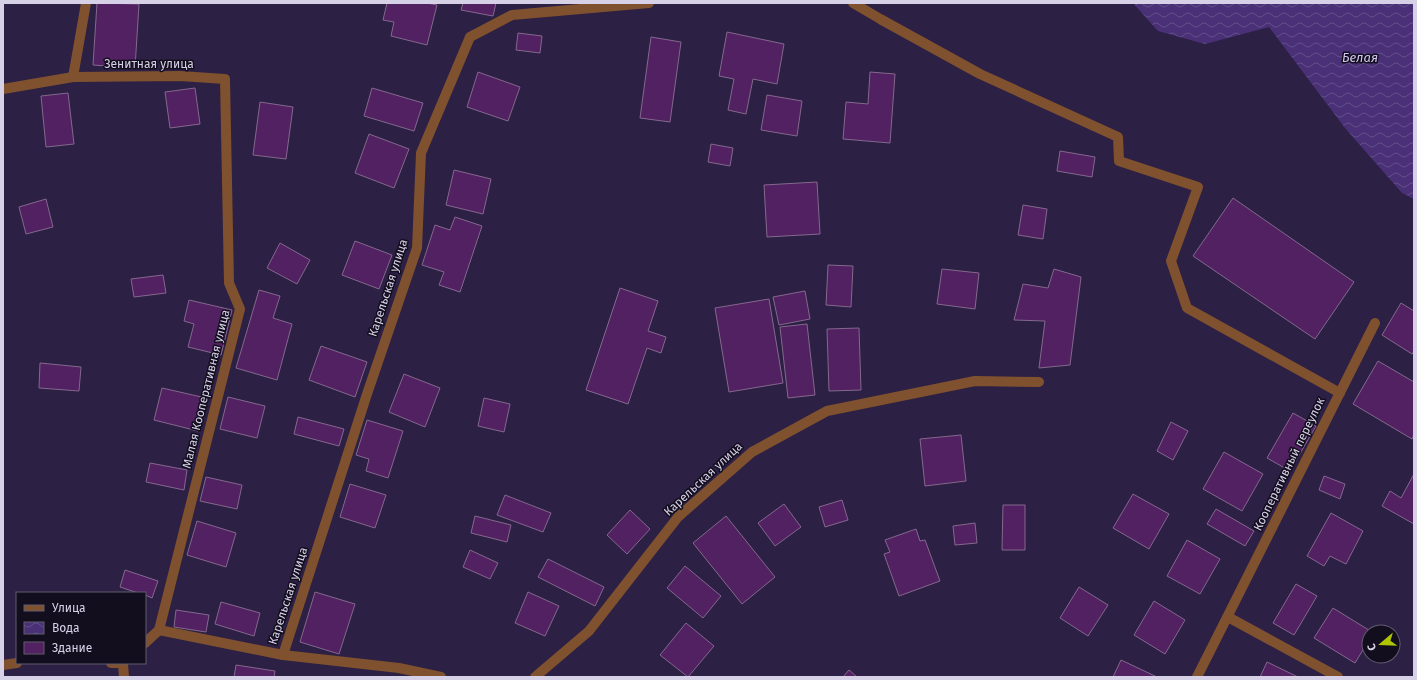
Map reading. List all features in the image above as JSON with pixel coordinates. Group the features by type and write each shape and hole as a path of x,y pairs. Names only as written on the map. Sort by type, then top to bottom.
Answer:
{"street":[{"path":"73,77 86,3"},
{"name":"Карельская улица","path":"283,655 367,394 417,248 421,153 470,37 512,15 649,3"},
{"path":"853,3 980,74 1118,137 1119,161 1198,187 1171,261 1187,308 1340,393"},
{"name":"Зенитная улица","path":"3,89 73,77 180,76 225,79"},
{"name":"Малая Кооперативная улица","path":"159,630 240,309 229,283 225,79"},
{"name":"Кооперативный переулок","path":"1197,677 1228,618 1374,323"},
{"name":"Карельская улица","path":"535,677 589,631 678,517 752,452 827,411 975,381 1039,382"},
{"path":"1228,618 1338,677"},
{"path":"146,642 159,630"},
{"name":"Карельская улица","path":"159,630 283,655 400,668 441,677"},
{"path":"3,665 16,663"},
{"path":"123,664 124,677"}],"water":[{"name":"Белая","path":"1133,3 1414,3 1414,199 1402,193 1345,128 1269,27 1205,44 1158,31"}],"building":[{"path":"97,3 139,4 135,68 93,65"},
{"path":"387,3 427,3 437,5 427,45 391,36 394,22 383,20"},
{"path":"463,3 496,3 493,16 461,10"},
{"path":"727,32 784,44 777,84 753,79 746,114 728,110 734,79 719,76"},
{"path":"518,33 542,36 540,53 516,50"},
{"path":"651,37 681,42 670,122 640,118"},
{"path":"478,72 520,87 508,121 467,107"},
{"path":"870,72 895,74 890,143 843,139 846,102 868,104"},
{"path":"195,88 200,124 170,128 165,92"},
{"path":"372,88 423,103 414,131 364,116"},
{"path":"68,93 74,144 46,147 41,96"},
{"path":"767,95 802,101 797,136 761,130"},
{"path":"260,102 293,107 286,159 253,155"},
{"path":"369,134 409,149 394,188 355,173"},
{"path":"711,144 733,148 730,166 708,162"},
{"path":"1060,151 1095,157 1092,177 1057,171"},
{"path":"454,170 491,179 483,214 446,205"},
{"path":"817,182 820,234 767,237 764,185"},
{"path":"1233,198 1354,282 1315,339 1193,256"},
{"path":"46,199 53,227 26,234 19,207"},
{"path":"1023,205 1047,209 1043,239 1018,235"},
{"path":"455,217 482,226 460,292 439,285 444,272 422,265 435,225 450,230"},
{"path":"355,241 392,255 379,289 342,275"},
{"path":"280,243 310,260 297,284 267,268"},
{"path":"828,265 853,266 851,307 826,305"},
{"path":"942,269 979,273 975,309 937,304"},
{"path":"1054,269 1081,277 1070,365 1039,368 1045,321 1014,320 1023,284 1048,288"},
{"path":"163,275 166,293 134,297 131,279"},
{"path":"620,288 658,301 648,331 666,337 661,353 647,348 628,404 586,390"},
{"path":"259,290 280,296 273,318 292,324 277,380 236,368"},
{"path":"805,291 810,319 779,325 773,297"},
{"path":"769,299 783,383 729,392 715,308"},
{"path":"189,300 232,310 221,355 188,347 194,324 184,321"},
{"path":"1401,303 1414,311 1414,351 1412,354 1382,335"},
{"path":"807,324 815,395 788,398 780,327"},
{"path":"859,328 861,390 829,391 827,329"},
{"path":"321,346 367,362 355,397 309,380"},
{"path":"1378,361 1414,382 1414,435 1412,439 1353,404"},
{"path":"40,363 81,367 79,391 39,388"},
{"path":"404,374 440,388 425,427 389,412"},
{"path":"162,388 206,398 198,431 154,420"},
{"path":"228,397 265,406 257,438 220,429"},
{"path":"484,398 510,404 504,432 478,426"},
{"path":"1293,413 1316,426 1290,471 1267,458"},
{"path":"298,417 344,429 339,446 294,434"},
{"path":"367,420 403,431 388,478 366,471 369,459 356,455"},
{"path":"1171,422 1188,431 1173,460 1157,451"},
{"path":"961,435 966,481 925,486 920,439"},
{"path":"1224,452 1263,474 1242,511 1203,489"},
{"path":"150,463 187,470 184,490 146,482"},
{"path":"1414,474 1414,524 1382,506 1390,491 1401,498"},
{"path":"1324,476 1345,484 1340,499 1319,490"},
{"path":"206,477 242,485 237,509 200,501"},
{"path":"350,484 386,495 375,528 340,517"},
{"path":"1133,494 1169,514 1149,549 1113,528"},
{"path":"505,495 551,513 543,532 497,515"},
{"path":"842,500 848,520 825,527 819,507"},
{"path":"784,504 801,527 775,546 758,523"},
{"path":"1003,505 1025,505 1025,550 1002,550"},
{"path":"1216,509 1254,531 1245,546 1207,524"},
{"path":"630,510 650,529 627,554 607,535"},
{"path":"1331,513 1363,531 1346,564 1330,556 1324,566 1307,556"},
{"path":"475,516 511,525 507,542 471,533"},
{"path":"726,516 775,577 742,604 693,543"},
{"path":"197,521 236,533 226,567 187,555"},
{"path":"975,523 977,543 955,545 953,526"},
{"path":"916,529 920,541 925,540 940,581 899,596 884,554 890,552 885,540"},
{"path":"1187,540 1220,559 1200,594 1167,576"},
{"path":"470,550 498,563 490,579 463,567"},
{"path":"548,559 604,587 595,606 538,577"},
{"path":"685,566 721,596 703,618 667,588"},
{"path":"125,570 158,581 152,598 146,595 146,592 135,592 120,587"},
{"path":"1296,584 1317,596 1294,635 1273,623"},
{"path":"1079,587 1108,605 1088,636 1060,618"},
{"path":"315,592 355,604 339,654 300,642"},
{"path":"528,592 559,606 545,636 515,623"},
{"path":"1154,601 1185,620 1165,654 1134,635"},
{"path":"221,602 260,613 254,636 215,624"},
{"path":"1333,608 1361,625 1361,653 1355,663 1314,638"},
{"path":"176,610 209,615 206,632 174,627"},
{"path":"686,623 714,646 688,677 660,655"},
{"path":"1121,660 1157,677 1113,677"},
{"path":"1267,662 1298,677 1260,677"},
{"path":"236,665 275,671 274,677 234,677"},
{"path":"849,670 857,677 843,677"}]}
